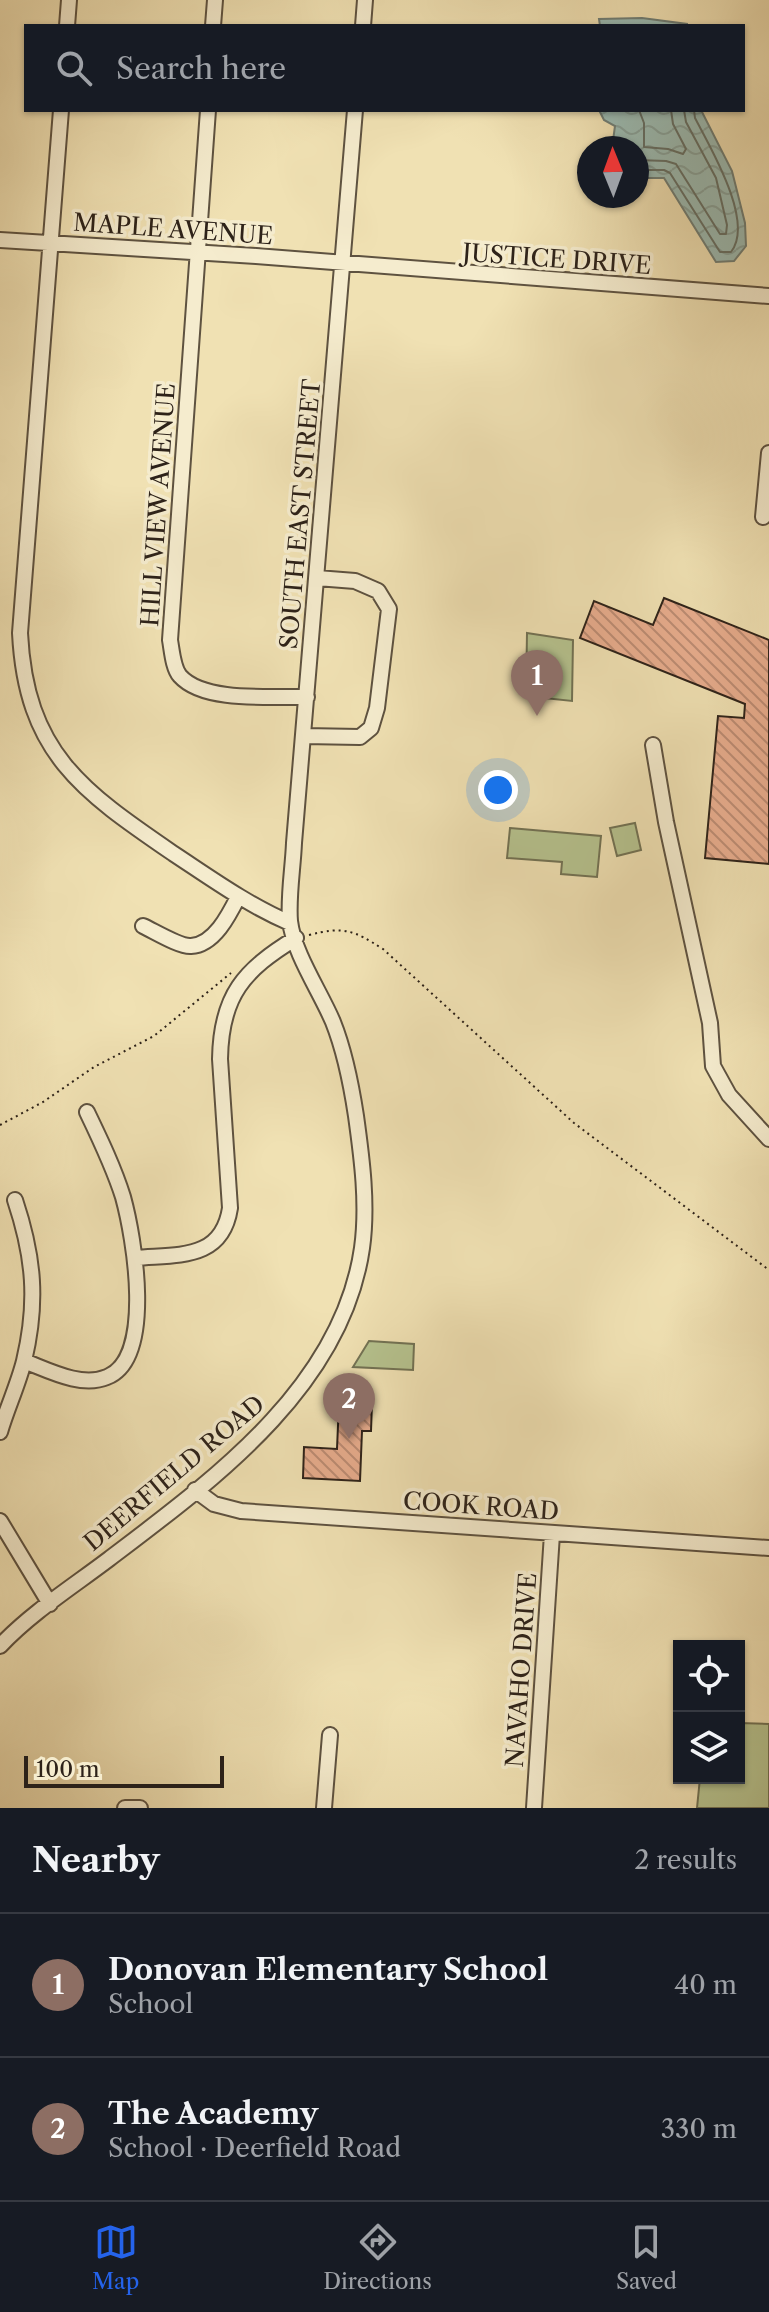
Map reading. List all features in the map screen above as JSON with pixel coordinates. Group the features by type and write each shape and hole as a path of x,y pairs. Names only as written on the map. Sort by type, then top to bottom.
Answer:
{"street":[{"path":"67,24 69,0"},
{"path":"213,24 215,0"},
{"path":"363,24 365,0"},
{"path":"61,112 20,633 23,673 30,702 50,747 81,785 128,822 238,897 290,923"},
{"name":"HILL VIEW AVENUE","path":"208,112 170,640 178,674 190,684 214,694 307,697"},
{"name":"SOUTH EAST STREET","path":"290,923 355,112"},
{"name":"MAPLE AVENUE","path":"0,240 342,264"},
{"name":"JUSTICE DRIVE","path":"342,264 769,296"},
{"path":"763,517 769,453"},
{"path":"304,736 360,737 371,728 377,708 389,609 378,591 355,581 317,578"},
{"path":"653,745 666,822 710,1023 713,1066 729,1095 769,1139"},
{"path":"143,926 188,947 205,942 227,919 238,897"},
{"name":"DEERFIELD ROAD","path":"0,1646 195,1490 274,1419 313,1372 342,1318 353,1289 362,1249 364,1189 350,1078 332,1020 290,923"},
{"path":"135,1258 193,1252 211,1246 224,1229 230,1208 220,1039 233,996 242,979 266,956 296,938"},
{"path":"24,1361 87,1381 105,1378 119,1371 129,1355 137,1301 135,1258 122,1194 87,1112"},
{"path":"0,1432 24,1361 34,1290 32,1257 15,1200"},
{"name":"COOK ROAD","path":"195,1490 214,1504 241,1511 769,1548"},
{"path":"0,1521 50,1604"},
{"name":"NAVAHO DRIVE","path":"534,1808 552,1534"},
{"path":"324,1808 330,1735"},
{"path":"125,1808 140,1808"}],"path":[{"path":"296,938 334,929 359,934 383,949 574,1123 769,1270"},
{"path":"0,1125 43,1102 94,1067 154,1036 228,974 242,967"}],"green space":[{"path":"527,633 573,640 572,701 526,696"},
{"path":"635,823 641,850 617,856 610,828"},
{"path":"510,828 601,836 597,877 561,874 562,862 507,858"},
{"path":"369,1341 414,1344 413,1370 353,1367"},
{"path":"745,1723 769,1724 769,1808 697,1808 699,1784 745,1784"}],"water":[{"path":"642,18 687,24 600,24 599,19"},
{"path":"600,112 702,112 732,171 745,223 746,246 734,261 716,262 664,178 649,178 649,136 614,136 615,126 604,120"}],"building":[{"path":"664,598 769,640 769,864 705,858 718,716 744,718 745,704 580,638 594,601 653,625"},
{"path":"339,1402 372,1403 371,1431 362,1431 360,1481 303,1478 304,1447 337,1449"}],"place":[{"name":"Donovan Elementary School","path":"537,716"},
{"name":"The Academy","path":"349,1439"}]}
